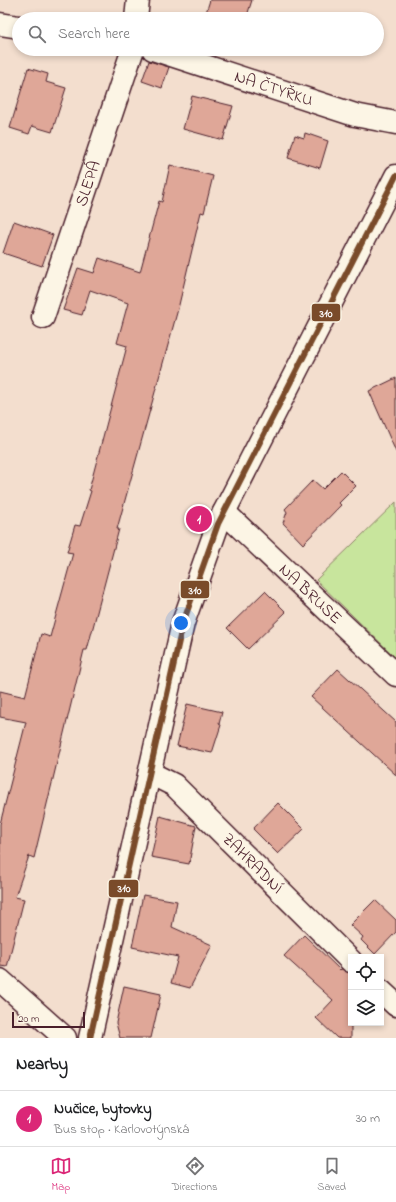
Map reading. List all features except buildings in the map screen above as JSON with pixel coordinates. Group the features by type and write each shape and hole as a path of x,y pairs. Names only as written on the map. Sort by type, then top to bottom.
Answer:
{"street":[{"path":"137,12 138,0"},
{"path":"0,24 12,26"},
{"name":"SLEPÁ","path":"43,317 131,56"},
{"name":"NA ČTYŘKU","path":"174,56 355,115 396,123"},
{"path":"90,1038 183,623 218,524 396,176"},
{"name":"NA BRUSE","path":"224,512 396,675"},
{"name":"ZAHRADNÍ","path":"150,773 174,785 348,958"},
{"path":"0,980 65,1038"},
{"path":"384,994 396,1006"}],"green space":[{"path":"396,502 396,658 316,580"}],"transit line":[{"name":"310","path":"90,1038 183,623 218,524 396,176"}],"place":[{"name":"Nučice, bytovky","path":"199,519"}]}
